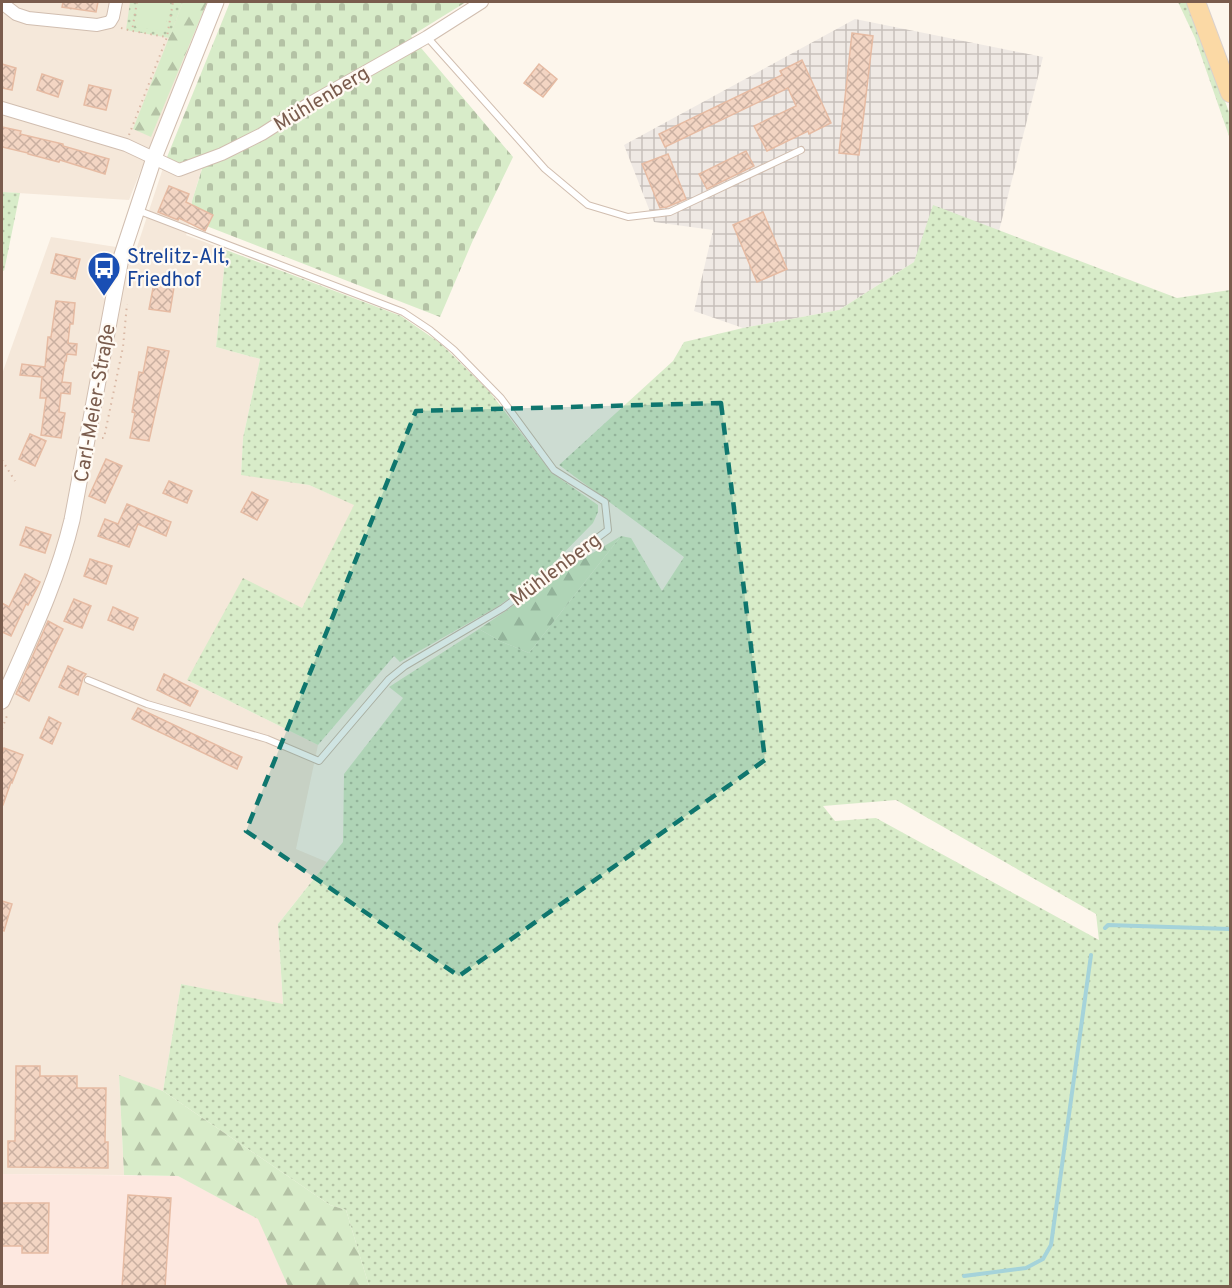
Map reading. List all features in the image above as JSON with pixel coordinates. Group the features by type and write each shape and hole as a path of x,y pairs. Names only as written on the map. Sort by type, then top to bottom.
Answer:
{"main road":[{"path":"1196,2 1230,93"}],"street":[{"path":"4,2 16,14 28,18 97,25 110,22 116,2"},
{"name":"Carl-Meier-Straße","path":"2,701 57,575 70,527 121,258 154,158 216,2"},
{"name":"Mühlenberg","path":"2,108 126,145 179,170 222,154 262,134 482,2"}],"lane":[{"path":"427,37 545,169 588,205 628,217 670,212 801,150"},
{"name":"Mühlenberg","path":"88,680 147,704 267,739 319,761 388,679 405,666 503,608 608,530 605,502 554,470 501,399 454,350 430,330 403,312 136,210"}],"path":[{"path":"137,2 132,31 167,37"},
{"path":"132,129 167,37 173,2"},
{"path":"87,439 104,438 123,347 128,296"},
{"path":"2,460 15,482"}],"highlighted area":[{"path":"721,403 765,760 459,976 246,831 416,411"}],"shaded area":[{"path":"2,2 207,2 129,200 2,192"},
{"path":"855,19 1043,57 998,235 914,262 839,310 743,328 694,311 713,230 654,222 624,145"},
{"path":"165,162 202,168 192,201 191,220 186,235 226,250 216,347 260,359 243,438 241,474 309,485 355,505 302,608 187,680 318,745 296,849 327,862 278,924 283,1005 181,984 163,1091 119,1076 124,1175 2,1174 2,374 51,237 136,250"},
{"path":"2,1174 178,1176 259,1219 288,1286 2,1286"}],"green space":[{"path":"130,2 183,2 169,38 126,30"},
{"path":"140,2 170,2 165,31 136,27"},
{"path":"183,2 207,2 151,137 133,129"},
{"path":"230,2 466,2 411,36 513,157 473,240 440,317 191,220 192,201 202,169 165,162"},
{"path":"1178,2 1187,2 1201,35 1230,115 1230,139 1195,38"},
{"path":"2,192 20,193 4,271 2,270"},
{"path":"933,205 1177,298 1230,290 1230,1286 369,1286 346,1210 330,1205 163,1091 181,984 283,1004 278,924 343,842 344,774 403,698 389,687 479,629 529,653 621,536 631,538 662,591 684,557 559,465 673,361 684,342 839,310 914,262","holes":["896,800 1096,914 1099,940 876,818 835,821 823,806"]},
{"path":"226,250 401,316 440,343 489,391 552,473 598,505 598,512 593,523 541,576 497,607 400,662 394,656 318,745 187,680 243,578 302,608 354,505 309,485 241,475 243,438 260,359 216,347"},
{"path":"621,536 529,653 479,629 576,563"},
{"path":"119,1075 163,1091 330,1205 346,1210 369,1286 288,1286 258,1219 178,1176 124,1175"}],"building":[{"path":"63,2 98,2 96,12 62,7"},
{"path":"852,33 873,36 859,155 839,153"},
{"path":"802,60 831,123 809,134 808,131 767,151 754,126 796,106 788,88 665,147 659,134 782,75 780,71"},
{"path":"2,64 16,68 12,90 2,88"},
{"path":"539,64 557,79 543,97 524,83"},
{"path":"42,74 63,81 58,97 37,90"},
{"path":"89,85 111,90 106,110 84,105"},
{"path":"2,127 109,159 105,174 60,160 59,162 2,147"},
{"path":"746,151 754,166 707,189 699,174"},
{"path":"668,154 686,199 660,208 642,164"},
{"path":"169,186 189,194 186,202 213,215 205,231 179,218 178,220 158,212"},
{"path":"763,212 787,269 757,282 733,225"},
{"path":"56,254 80,259 75,279 51,273"},
{"path":"154,283 174,287 170,312 149,309"},
{"path":"56,301 75,303 68,343 77,344 76,355 67,354 65,361 62,382 71,383 70,394 61,393 59,412 65,413 61,438 41,435 46,398 40,398 42,377 20,375 22,364 45,367 48,337 51,337"},
{"path":"148,347 169,351 149,441 130,438 139,372 143,373"},
{"path":"30,434 46,441 35,466 19,459"},
{"path":"106,459 122,466 105,503 89,496"},
{"path":"169,481 192,491 187,503 163,493"},
{"path":"252,492 268,500 257,520 241,512"},
{"path":"127,504 171,522 166,536 138,524 129,547 98,536 105,519 118,524"},
{"path":"26,527 51,535 45,553 20,545"},
{"path":"90,559 112,566 106,584 84,576"},
{"path":"25,574 40,582 28,605 26,604 11,636 2,632 2,603 9,607"},
{"path":"74,599 91,606 82,628 64,621"},
{"path":"113,607 138,618 133,630 108,620"},
{"path":"48,621 63,629 29,701 16,694"},
{"path":"68,666 86,674 78,695 59,687"},
{"path":"164,674 198,691 190,706 157,690"},
{"path":"138,708 242,757 237,769 132,719"},
{"path":"49,717 61,723 52,744 40,738"},
{"path":"4,748 23,755 2,805 2,753"},
{"path":"2,901 12,904 4,931 2,930"},
{"path":"16,1066 40,1066 40,1076 77,1076 77,1088 106,1088 105,1142 108,1142 108,1168 8,1167 8,1141 15,1141"},
{"path":"128,1195 171,1198 165,1287 122,1287"},
{"path":"2,1203 49,1203 48,1253 22,1253 22,1246 2,1246"}],"waterway":[{"path":"1105,928 1108,925 1230,929"},
{"path":"964,1276 1026,1268 1043,1259 1051,1245 1091,955"}],"place":[{"name":"Strelitz-Alt, Friedhof","path":"104,297"}]}
